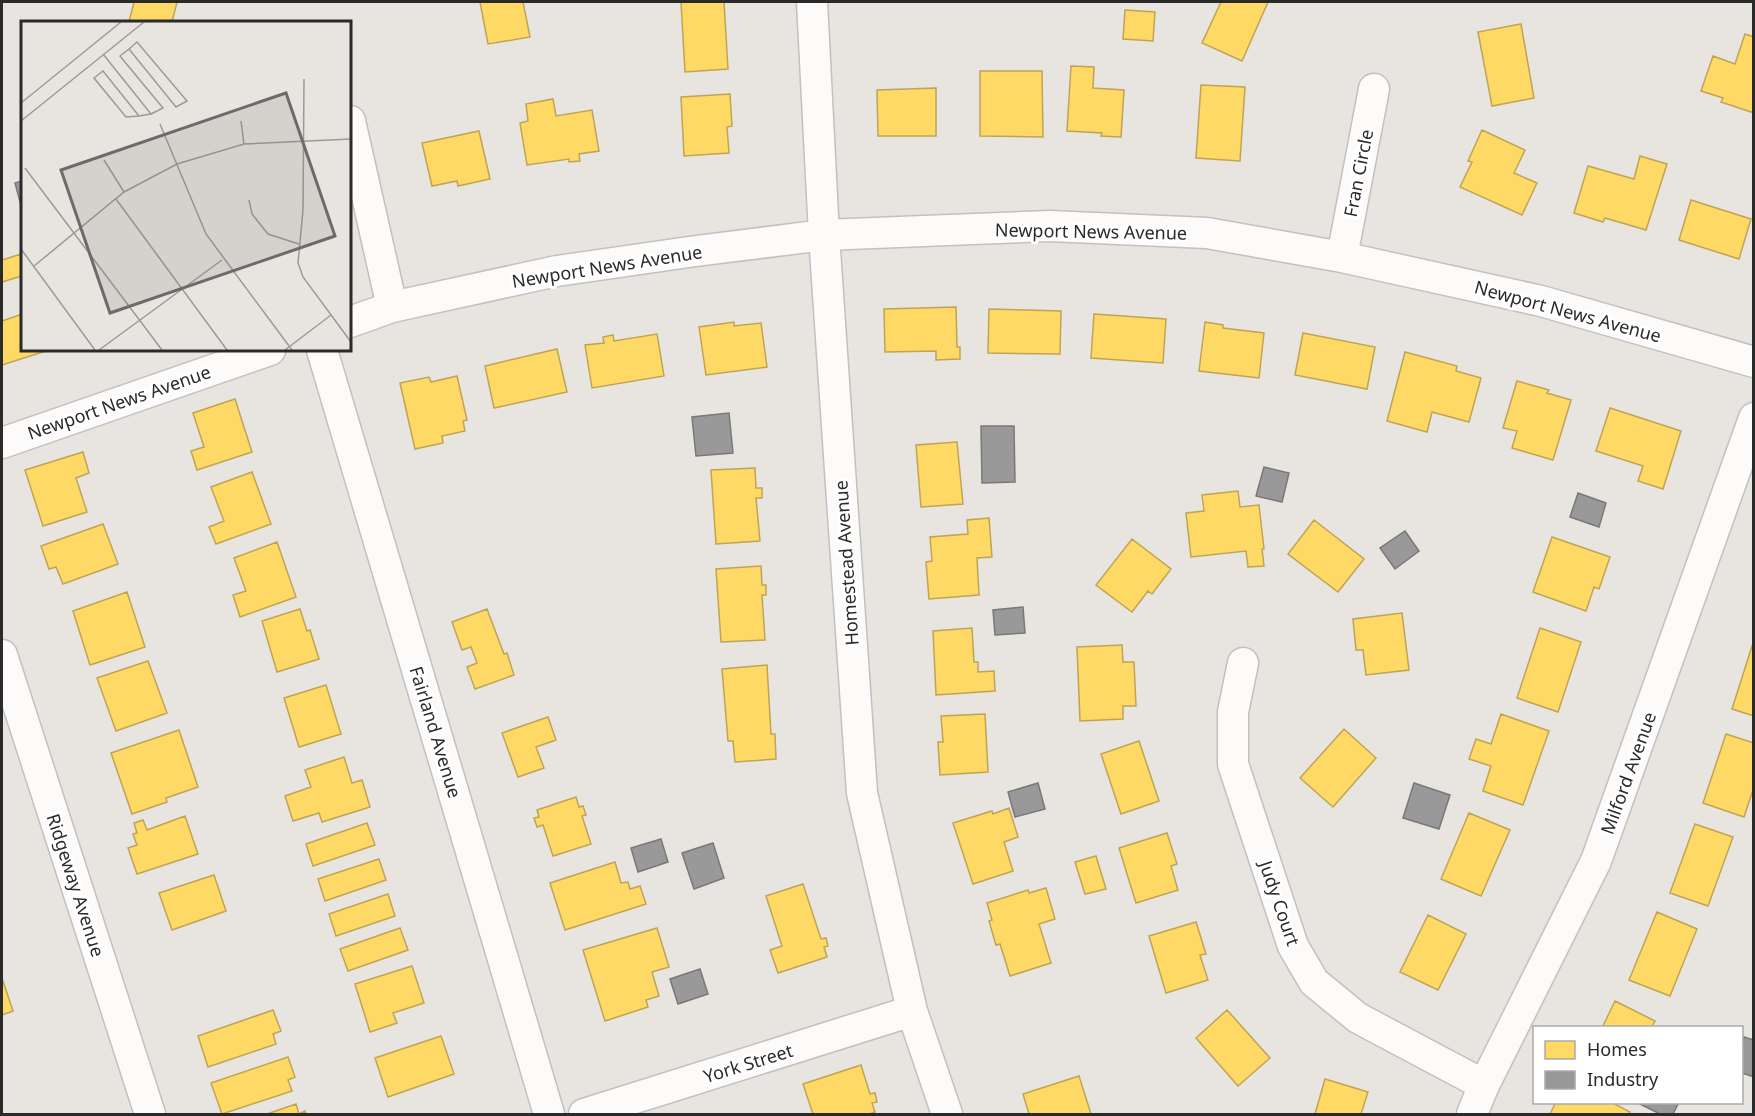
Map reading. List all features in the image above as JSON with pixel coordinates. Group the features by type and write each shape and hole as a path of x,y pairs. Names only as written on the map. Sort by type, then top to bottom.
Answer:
{"street":[{"name":"Homestead Avenue","path":"812,2 824,235 862,793 912,1011 947,1114"},
{"name":"Fran Circle","path":"1342,257 1374,89"},
{"path":"351,126 392,307"},
{"name":"Newport News Avenue","path":"351,322 392,307 556,271 696,250 824,235 1050,226 1207,233 1342,257 1541,301 1754,362"},
{"name":"Newport News Avenue","path":"2,443 267,351"},
{"name":"Fairland Avenue","path":"322,351 549,1114"},
{"name":"Milford Avenue","path":"1472,1114 1484,1085 1596,861 1754,418"},
{"name":"Ridgeway Avenue","path":"2,655 150,1114"},
{"name":"Judy Court","path":"1243,663 1233,712 1233,764 1293,946 1314,982 1358,1018 1484,1085"},
{"name":"York Street","path":"584,1114 912,1011"}],"building: Homes":[{"path":"134,2 177,2 172,21 129,21"},
{"path":"480,2 523,2 530,37 488,44"},
{"path":"681,2 724,2 728,69 685,72"},
{"path":"1221,2 1268,2 1242,61 1202,43"},
{"path":"1125,10 1155,12 1153,41 1123,39"},
{"path":"1521,24 1534,98 1492,106 1478,32"},
{"path":"1745,34 1754,37 1754,113 1721,102 1723,98 1701,91 1713,56 1735,64"},
{"path":"1071,66 1094,67 1093,88 1124,90 1121,137 1101,136 1102,133 1067,131"},
{"path":"980,71 1042,71 1043,137 980,136"},
{"path":"1201,85 1245,87 1240,161 1196,158"},
{"path":"936,88 936,136 878,136 877,90"},
{"path":"730,94 732,126 727,127 729,153 684,156 681,97"},
{"path":"553,99 556,116 592,110 599,151 579,154 580,161 569,162 569,159 527,165 520,123 528,121 526,104"},
{"path":"1482,130 1525,150 1514,173 1537,183 1522,215 1460,187 1472,162 1468,161"},
{"path":"479,131 490,179 458,186 457,181 432,186 422,143"},
{"path":"1640,156 1667,164 1646,230 1605,218 1603,222 1574,213 1588,166 1634,179"},
{"path":"1691,200 1751,219 1739,259 1679,240"},
{"path":"21,254 21,276 2,282 2,260"},
{"path":"956,307 957,347 960,347 960,359 936,360 936,351 885,352 884,309"},
{"path":"989,309 1061,311 1060,354 988,353"},
{"path":"21,314 21,351 46,351 2,365 2,321"},
{"path":"1094,314 1166,319 1163,363 1091,358"},
{"path":"734,322 734,326 761,323 767,367 706,375 699,327"},
{"path":"1205,322 1223,325 1223,328 1264,333 1259,378 1199,371"},
{"path":"1303,333 1375,347 1367,389 1295,375"},
{"path":"657,334 664,376 592,388 585,345 604,343 603,337 613,335 614,341"},
{"path":"557,349 567,392 494,408 485,366"},
{"path":"1405,352 1457,366 1456,371 1481,378 1469,422 1432,412 1427,432 1387,421"},
{"path":"457,376 467,420 463,421 465,431 442,436 443,443 415,449 400,383 429,377 431,382"},
{"path":"1517,381 1549,390 1547,393 1571,400 1553,460 1512,448 1517,431 1503,428"},
{"path":"235,399 252,452 197,470 191,451 204,447 193,413"},
{"path":"1610,408 1681,431 1663,489 1638,481 1643,466 1596,451"},
{"path":"957,442 963,504 921,507 916,445"},
{"path":"83,452 89,473 76,478 87,512 43,526 25,470"},
{"path":"755,468 756,488 762,488 762,498 756,498 760,541 716,544 711,470"},
{"path":"252,472 271,524 216,544 209,527 224,521 211,487"},
{"path":"1238,491 1240,507 1259,505 1264,566 1248,567 1246,551 1191,557 1186,513 1204,511 1202,495"},
{"path":"989,518 992,557 977,558 979,595 929,599 926,562 932,561 930,537 968,534 967,520"},
{"path":"1314,520 1364,559 1338,592 1288,554"},
{"path":"103,524 118,564 63,584 56,567 49,569 41,546"},
{"path":"1552,537 1610,557 1599,589 1594,587 1586,611 1533,592"},
{"path":"1132,539 1171,569 1152,594 1148,591 1132,612 1096,585"},
{"path":"277,542 296,597 240,617 233,595 246,591 234,558"},
{"path":"761,566 762,585 766,585 766,595 762,595 765,640 721,642 716,569"},
{"path":"127,592 145,647 90,665 73,611"},
{"path":"300,609 307,631 310,630 319,659 277,672 262,621"},
{"path":"487,609 504,654 507,653 514,675 475,689 467,667 477,663 471,647 462,650 452,622"},
{"path":"1402,613 1409,670 1366,675 1363,650 1356,650 1353,619"},
{"path":"972,628 974,662 978,662 978,672 994,671 995,691 936,695 933,631"},
{"path":"1540,628 1581,642 1558,712 1517,698"},
{"path":"1122,645 1123,662 1134,662 1136,706 1123,706 1123,719 1080,721 1077,647"},
{"path":"1752,646 1754,646 1754,716 1732,709"},
{"path":"148,661 167,713 116,731 97,678"},
{"path":"767,665 771,734 775,734 776,759 735,762 733,741 728,741 722,669"},
{"path":"326,685 341,734 299,747 284,698"},
{"path":"985,714 988,772 940,775 938,742 943,742 941,716"},
{"path":"1501,714 1549,731 1523,805 1483,791 1491,766 1469,759 1476,739 1491,744"},
{"path":"548,717 556,740 536,747 544,768 518,777 502,733"},
{"path":"1344,729 1376,758 1333,807 1300,778"},
{"path":"179,730 198,787 166,798 167,802 132,814 111,753"},
{"path":"1726,734 1754,743 1754,787 1744,817 1703,803"},
{"path":"1139,741 1159,801 1121,814 1101,754"},
{"path":"344,757 352,783 362,780 370,807 322,822 319,813 293,821 285,796 311,787 305,770"},
{"path":"576,797 579,807 583,806 586,815 582,816 591,844 553,856 543,825 537,827 534,818 539,817 537,810"},
{"path":"1009,808 1018,837 1004,842 1013,871 973,884 953,823"},
{"path":"1469,813 1510,830 1481,896 1441,879"},
{"path":"185,816 198,854 137,874 128,848 137,845 133,834 137,833 134,823 143,820 147,830"},
{"path":"367,823 375,845 313,866 306,844"},
{"path":"1695,824 1733,837 1708,906 1670,893"},
{"path":"1167,833 1177,864 1171,866 1178,890 1136,903 1119,848"},
{"path":"1096,856 1106,889 1085,894 1075,862"},
{"path":"379,859 386,880 325,901 318,879"},
{"path":"615,862 621,883 628,882 630,889 640,886 646,904 565,930 550,883"},
{"path":"214,875 226,911 172,930 159,893"},
{"path":"803,884 821,939 826,938 828,946 824,947 827,957 778,973 770,950 782,946 766,896"},
{"path":"1046,888 1055,919 1039,924 1051,963 1010,976 1000,944 996,945 989,921 992,920 987,903 1028,890 1029,893"},
{"path":"388,894 395,916 336,936 329,914"},
{"path":"1657,912 1697,929 1670,996 1629,980"},
{"path":"1428,915 1466,934 1438,990 1400,972"},
{"path":"1196,922 1206,954 1200,955 1208,980 1166,993 1149,936"},
{"path":"400,928 408,950 348,971 340,949"},
{"path":"657,928 669,967 652,972 659,996 646,1000 648,1007 605,1021 583,950"},
{"path":"412,966 424,1003 393,1013 397,1023 370,1032 355,984"},
{"path":"2,978 13,1011 2,1015"},
{"path":"1615,1001 1655,1021 1652,1026 1603,1026"},
{"path":"273,1010 281,1031 273,1034 276,1044 208,1067 198,1036"},
{"path":"1227,1010 1270,1058 1238,1086 1196,1038"},
{"path":"441,1036 454,1074 388,1097 375,1058"},
{"path":"288,1057 295,1077 288,1080 292,1091 222,1114 211,1083"},
{"path":"861,1065 870,1094 875,1093 877,1102 872,1103 875,1112 869,1114 813,1114 803,1084"},
{"path":"1079,1076 1091,1114 1029,1114 1023,1094"},
{"path":"1325,1079 1368,1092 1361,1114 1315,1114"},
{"path":"296,1104 299,1114 267,1114"},
{"path":"1555,1104 1615,1104 1630,1112 1629,1114 1550,1114"}],"building: Industry":[{"path":"21,181 21,205 15,183"},
{"path":"729,413 733,453 696,456 692,417"},
{"path":"981,426 1014,426 1015,482 982,483"},
{"path":"1264,467 1289,473 1282,502 1256,496"},
{"path":"1578,493 1606,503 1599,527 1570,517"},
{"path":"1405,531 1419,551 1395,569 1380,548"},
{"path":"1023,607 1025,633 995,635 993,610"},
{"path":"1038,783 1045,809 1015,817 1008,792"},
{"path":"1414,783 1450,795 1439,829 1403,818"},
{"path":"661,839 668,862 638,872 631,848"},
{"path":"713,843 724,878 694,889 682,853"},
{"path":"700,969 708,994 678,1004 670,979"},
{"path":"1744,1037 1754,1040 1754,1077 1743,1073"},
{"path":"1640,1104 1678,1104 1673,1114 1660,1114"}]}
